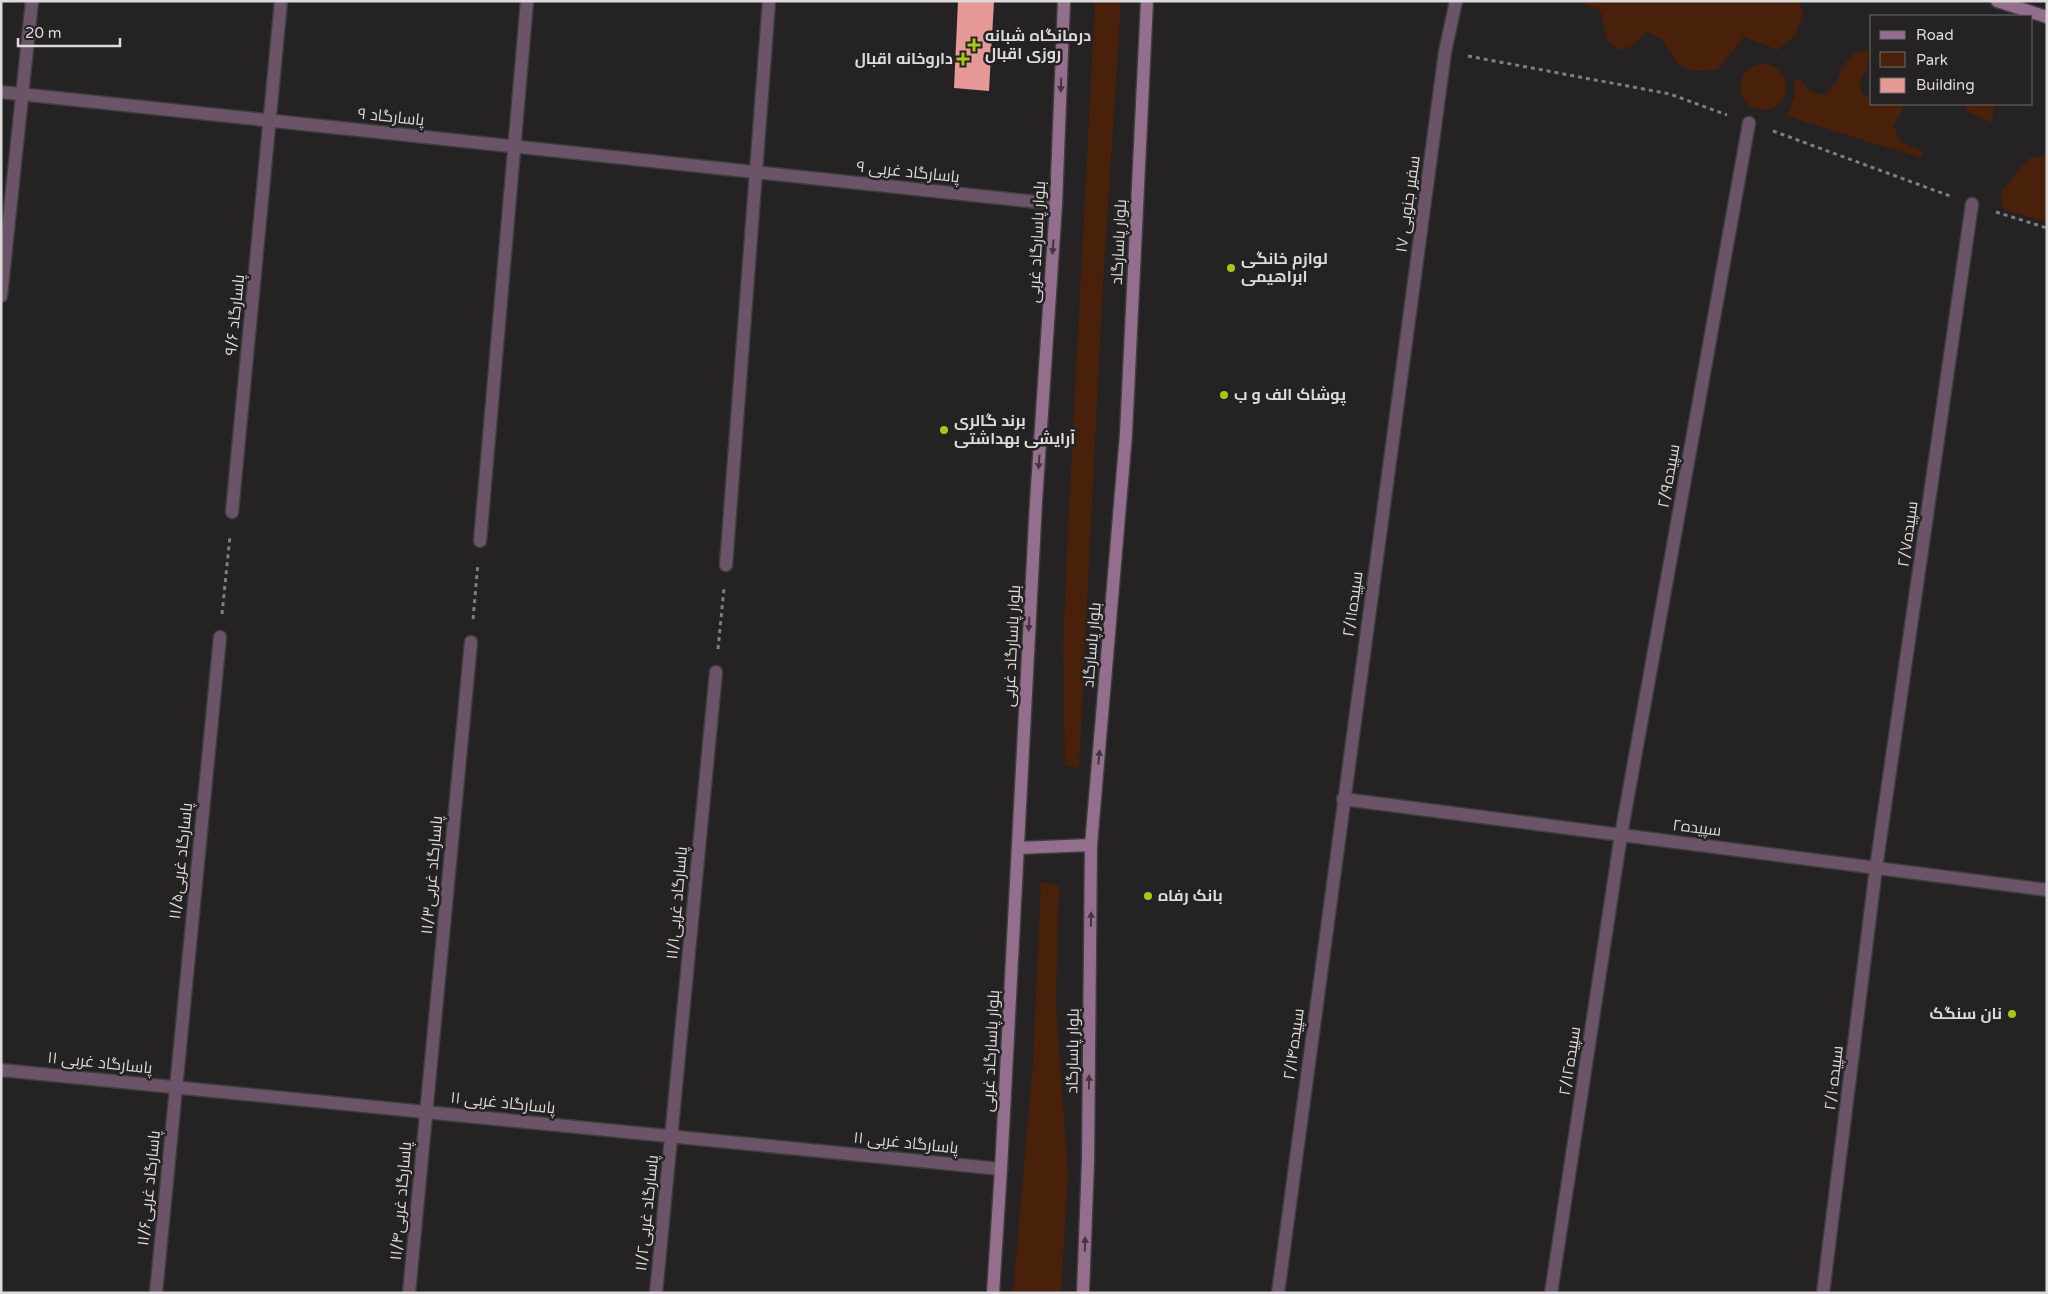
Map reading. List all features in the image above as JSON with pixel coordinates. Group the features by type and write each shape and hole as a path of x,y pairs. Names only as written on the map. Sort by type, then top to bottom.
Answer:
{"main road":[{"name":"بلوار پاسارگاد غربی","path":"993,1293 1036,502 1056,204 1064,1"},
{"name":"بلوار پاسارگاد","path":"1083,1293 1088,1161 1091,846 1126,434 1147,1"},
{"path":"1146,15 1152,1"},
{"path":"1996,1 2047,17"},
{"path":"1018,848 1091,846"}],"street":[{"path":"1,296 32,1"},
{"name":"پاسارگاد ۹/۶","path":"232,512 281,1"},
{"path":"480,541 527,1"},
{"path":"726,565 769,1"},
{"name":"سفیر جنوبی ۱۷","path":"1395,413 1445,52 1456,1"},
{"name":"پاسارگاد ۹","path":"1,92 756,172"},
{"name":"سپیده۲/۹","path":"1621,835 1749,123"},
{"name":"پاسارگاد غربی ۹","path":"756,172 1056,204"},
{"name":"سپیده۲/۷","path":"1876,868 1972,204"},
{"name":"سپیده۲/۱۱","path":"1343,799 1395,413"},
{"name":"پاسارگاد غربی۱۱/۵","path":"176,1087 220,637"},
{"name":"پاسارگاد غربی۱۱/۳","path":"426,1112 471,642"},
{"name":"پاسارگاد غربی۱۱/۱","path":"671,1136 716,672"},
{"name":"سپیده۲","path":"1343,799 2047,890"},
{"name":"سپیده۲/۱۴","path":"1278,1293 1343,799"},
{"name":"سپیده۲/۱۲","path":"1551,1293 1621,835"},
{"name":"سپیده۲/۱۰","path":"1823,1293 1876,868"},
{"name":"پاسارگاد غربی ۱۱","path":"1,1070 1001,1169"},
{"name":"پاسارگاد غربی۱۱/۶","path":"156,1293 176,1087"},
{"name":"پاسارگاد غربی۱۱/۴","path":"409,1293 426,1112"},
{"name":"پاسارگاد غربی۱۱/۲","path":"656,1293 671,1136"}],"path":[{"path":"220,637 232,512"},
{"path":"471,642 480,541"},
{"path":"716,672 726,565"}],"green space":[{"path":"1095,1 1121,1 1102,301 1079,768 1065,765 1063,646"},
{"path":"1581,1 1799,1 1803,13 1795,36 1778,50 1744,37 1717,70 1691,71 1678,64 1662,39 1647,32 1632,46 1620,50 1607,41 1600,9 1587,6"},
{"path":"1869,50 1867,69 1860,82 1862,94 1870,98 1870,105 1903,105 1901,113 1893,125 1900,141 1923,152 1921,158 1787,116 1795,95 1794,80 1802,81 1808,90 1824,95 1836,83 1842,68 1853,53"},
{"path":"1758,64 1768,64 1782,74 1786,87 1782,100 1776,106 1768,110 1758,110 1744,100 1740,92 1740,82 1750,68"},
{"path":"1966,105 1994,105 1992,123 1966,111"},
{"path":"2047,155 2047,222 2003,209 2001,192 2028,159"},
{"path":"1041,882 1059,886 1056,1005 1068,1175 1061,1293 1013,1293 1033,1061"}],"building":[{"name":"درمانگاه شبانه روزی اقبال","path":"958,1 994,1 989,91 954,88"}],"place":[{"name":"درمانگاه شبانه روزی اقبال","path":"974,45"},
{"name":"داروخانه اقبال","path":"963,59"},
{"name":"لوازم خانگی ابراهیمی","path":"1231,268"},
{"name":"پوشاک الف و ب","path":"1224,395"},
{"name":"برند گالری آرایشی بهداشتی","path":"944,430"},
{"name":"بانک رفاه","path":"1148,896"},
{"name":"نان سنگک","path":"2012,1014"}]}
